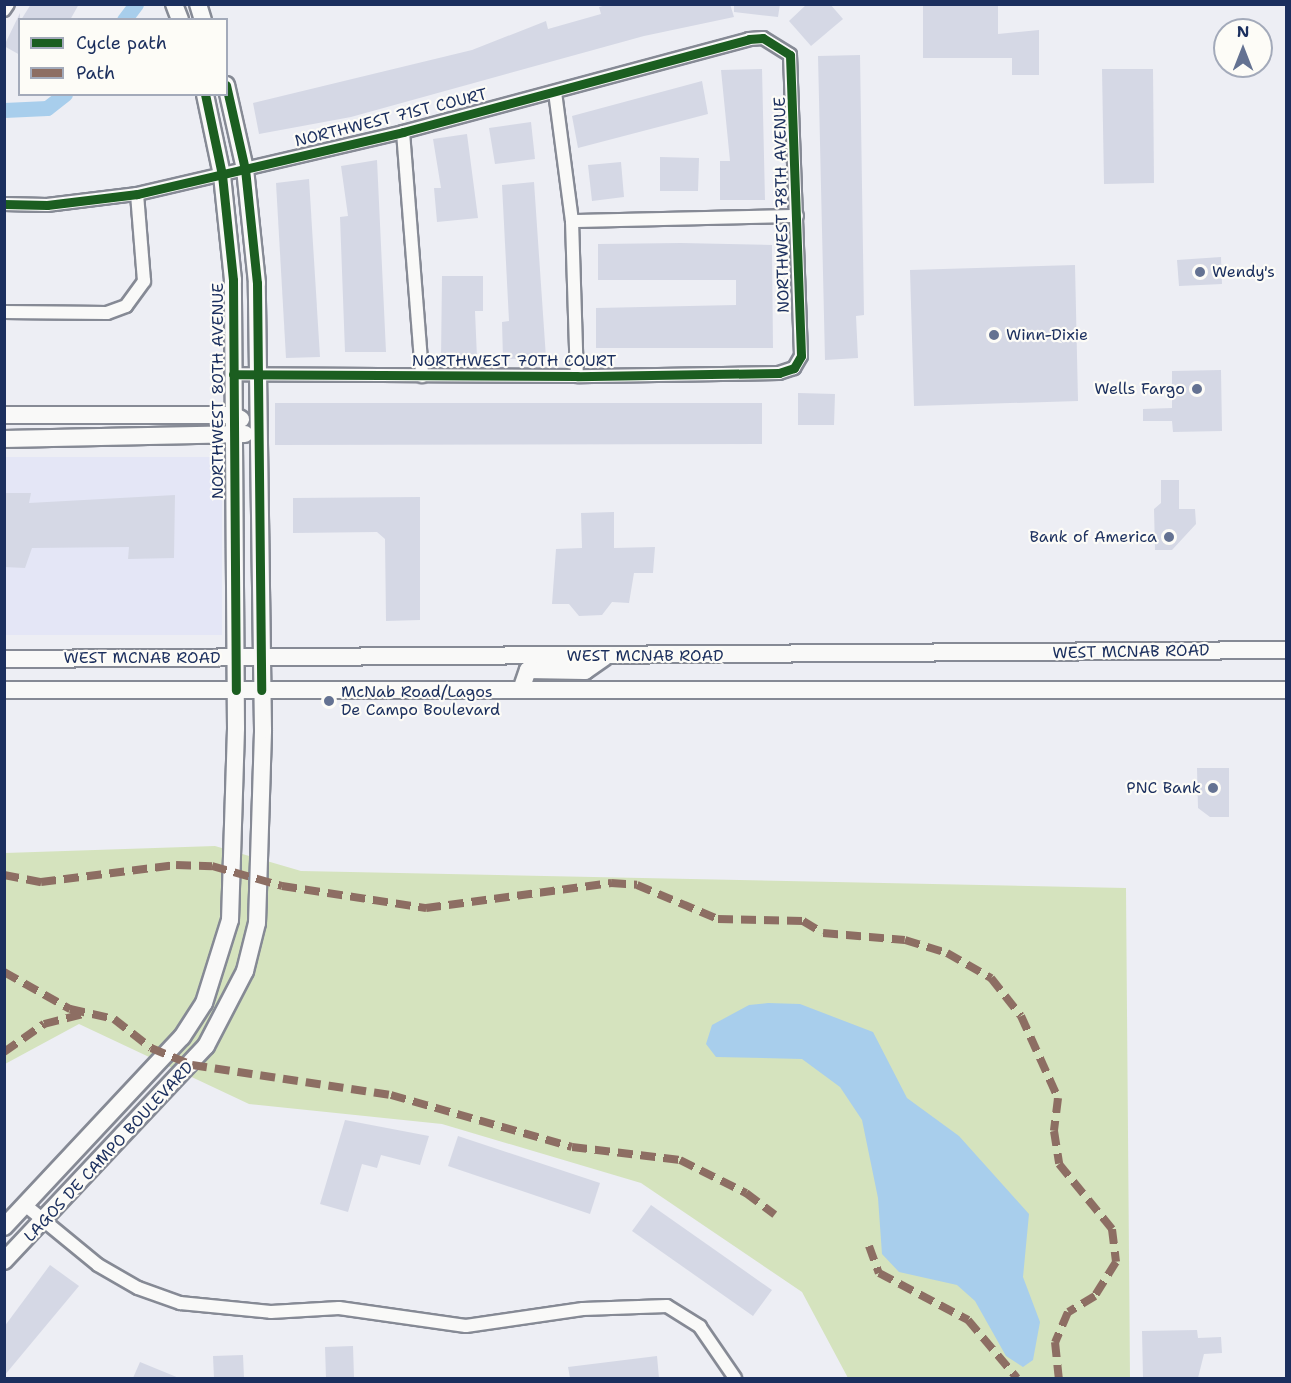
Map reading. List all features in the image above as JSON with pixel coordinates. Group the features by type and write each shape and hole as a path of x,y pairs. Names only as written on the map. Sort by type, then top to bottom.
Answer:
{"street":[{"path":"4,10 8,4"},
{"name":"NORTHWEST 71ST COURT","path":"4,204 47,206 137,195 403,132 749,39 780,46"},
{"name":"NORTHWEST 78TH AVENUE","path":"780,46 794,68 801,356 794,368"},
{"path":"555,93 573,221 577,376"},
{"path":"228,94 245,170 257,283 256,374 261,690"},
{"name":"NORTHWEST 80TH AVENUE","path":"205,96 222,175 233,280 236,690"},
{"path":"403,132 422,376"},
{"path":"4,312 107,313 126,306 144,281 137,195"},
{"path":"573,221 797,216"},
{"name":"NORTHWEST 70TH COURT","path":"233,374 577,376 778,373 794,368"},
{"path":"4,415 233,415 257,429"},
{"path":"4,439 234,437 257,429"},
{"name":"WEST MCNAB ROAD","path":"4,659 605,657 1287,650"},
{"path":"520,690 528,670 585,671 605,657"},
{"name":"WEST MCNAB ROAD","path":"4,690 1287,690"},
{"name":"LAGOS DE CAMPO BOULEVARD","path":"4,1227 102,1126 182,1037 220,962 235,876 236,690"},
{"name":"LAGOS DE CAMPO BOULEVARD","path":"4,1261 121,1142 206,1046 245,970 261,876 261,690"},
{"path":"102,1126 121,1142"},
{"path":"25,1205 98,1265 138,1288 227,1310 339,1308 466,1326 594,1308 667,1306 700,1327 735,1378"}],"shaded area":[{"path":"4,457 222,457 222,635 5,635"}],"green space":[{"path":"215,846 301,871 1126,888 1130,1378 848,1378 802,1292 641,1183 442,1124 249,1104 79,1024 5,1064 5,853"}],"water":[{"path":"800,1004 873,1032 907,1098 959,1136 1029,1214 1023,1277 1040,1322 1033,1360 1023,1367 1006,1356 975,1301 957,1285 899,1272 882,1254 878,1198 862,1120 840,1087 802,1059 716,1057 706,1044 712,1025 749,1005"}],"building":[{"path":"31,4 79,4 71,18 22,18"},
{"path":"610,4 730,4 734,17 644,36 351,117 259,134 253,103 472,50 546,21 548,29 601,14 599,7"},
{"path":"734,4 780,4 778,17 734,12"},
{"path":"807,4 830,4 843,19 811,46 789,21"},
{"path":"923,4 998,4 998,34 1039,30 1039,75 1012,75 1012,58 923,58"},
{"path":"20,13 18,54 4,46"},
{"path":"860,55 864,315 856,316 858,358 825,360 818,56"},
{"path":"762,69 765,200 720,200 720,161 730,161 721,70"},
{"path":"1102,69 1153,69 1154,183 1104,184"},
{"path":"702,81 708,114 578,148 572,116"},
{"path":"531,122 535,159 495,164 489,128"},
{"path":"467,134 478,218 437,222 434,188 441,188 433,139"},
{"path":"660,157 699,158 698,191 660,191"},
{"path":"377,160 386,352 345,352 340,217 348,216 341,166"},
{"path":"621,162 624,197 592,201 588,165"},
{"path":"309,179 320,357 286,358 276,183"},
{"path":"534,182 546,358 503,359 502,322 509,321 502,185"},
{"path":"598,244 772,245 773,348 596,348 596,308 736,305 736,280 598,280"},
{"name":"Wendy's","path":"1221,257 1222,284 1179,286 1177,260"},
{"name":"Winn-Dixie","path":"1075,265 1078,401 914,406 910,270"},
{"path":"442,276 483,276 483,311 475,311 477,358 441,359"},
{"name":"Wells Fargo","path":"1221,370 1222,431 1173,432 1172,421 1143,421 1143,409 1172,408 1172,371"},
{"path":"798,393 835,394 834,425 798,425"},
{"path":"275,403 762,403 762,444 275,445"},
{"name":"Bank of America","path":"1161,480 1179,480 1179,509 1195,509 1196,524 1172,550 1155,550 1154,509 1161,503"},
{"path":"4,493 31,493 29,503 175,495 174,558 128,559 129,547 32,548 25,568 4,567"},
{"path":"420,497 420,620 386,621 385,539 377,532 293,533 293,498"},
{"path":"614,512 614,548 655,547 653,573 634,573 629,603 612,602 602,615 579,616 569,604 552,604 556,549 582,548 581,513"},
{"name":"PNC Bank","path":"1197,768 1229,768 1229,817 1210,817 1198,808"},
{"path":"345,1120 429,1136 420,1165 381,1155 377,1168 362,1164 348,1212 320,1204"},
{"path":"458,1136 600,1183 590,1214 448,1166"},
{"path":"651,1205 772,1290 753,1316 632,1231"},
{"path":"50,1265 79,1286 4,1376 4,1327"},
{"path":"1197,1330 1198,1338 1221,1337 1222,1353 1204,1354 1198,1378 1143,1378 1142,1331"},
{"path":"353,1346 354,1377 326,1378 325,1347"},
{"path":"243,1355 244,1378 214,1378 213,1356"},
{"path":"657,1356 659,1378 570,1378 568,1367"},
{"path":"140,1362 179,1378 133,1378"}],"waterway":[{"path":"126,18 136,4"},
{"path":"4,110 47,108 62,96"}],"marked path":[{"path":"4,875 41,882 176,865 212,866 282,886 426,908 611,883 637,885 718,919 803,921 823,933 905,940 947,953 991,978 1021,1016 1058,1098 1054,1131 1059,1164 1112,1229 1116,1262 1095,1296 1068,1312 1055,1342 1059,1378"},
{"path":"4,972 70,1009 114,1019 151,1048 192,1065 391,1095 572,1147 680,1160 746,1193 775,1215"},
{"path":"4,1052 44,1024 83,1014"},
{"path":"869,1246 879,1273 968,1320 1017,1378"}],"cycle path":[{"path":"4,204 47,205 137,194 403,132 749,39 763,38 790,55 801,356 794,368 779,373 577,376 233,374"},
{"path":"228,94 245,169 257,283 261,690"},
{"path":"205,96 222,175 233,280 236,690"}],"place":[{"name":"Wendy's","path":"1200,272"},
{"name":"Winn-Dixie","path":"994,335"},
{"name":"Wells Fargo","path":"1197,389"},
{"name":"Bank of America","path":"1169,537"},
{"name":"McNab Road/Lagos De Campo Boulevard","path":"329,701"},
{"name":"PNC Bank","path":"1213,788"}]}
